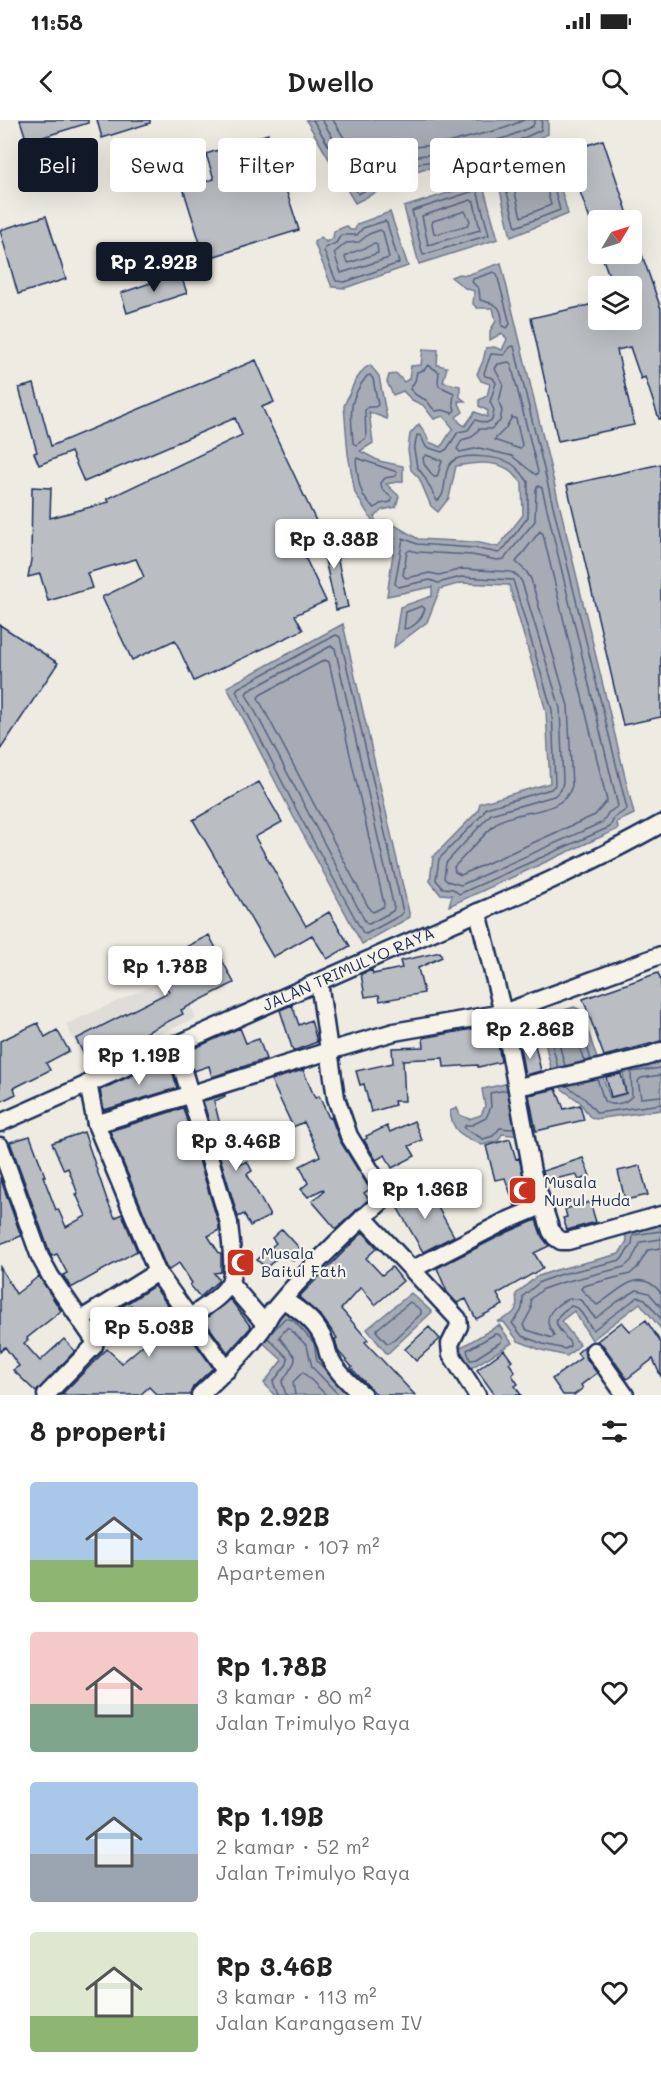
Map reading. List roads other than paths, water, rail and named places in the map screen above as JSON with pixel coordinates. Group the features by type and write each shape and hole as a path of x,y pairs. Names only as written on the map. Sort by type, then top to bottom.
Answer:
{"street":[{"name":"JALAN TRIMULYO RAYA","path":"0,1123 478,912 627,843 661,824"},
{"path":"478,912 503,1013 532,1172 551,1231 561,1241 661,1215"},
{"path":"96,1124 394,1032 503,1013 661,955"},
{"path":"200,1395 227,1370 283,1300 326,1253 382,1201 383,1191 349,1136 336,1098 319,982"},
{"path":"175,1044 229,1223 232,1250 230,1283 224,1291 189,1318"},
{"path":"518,1087 646,1057 661,1051"},
{"path":"87,1083 96,1124 157,1272 227,1370"},
{"path":"0,1147 40,1257 51,1277 94,1338 95,1344 46,1395"},
{"path":"413,1269 504,1222 542,1206"},
{"path":"363,1217 458,1319 459,1326 450,1344 451,1354 477,1395"},
{"path":"80,1320 157,1272"},
{"path":"230,1283 265,1323"},
{"path":"283,1300 310,1319 319,1329 327,1354 333,1364 363,1395"},
{"path":"594,1351 625,1395"}],"water":[{"path":"306,120 548,120 548,134 539,138 430,138 430,168 418,171 418,138 328,138 328,157"},
{"path":"349,192 377,192 355,203"},
{"path":"451,192 485,192 498,239 419,264 404,207"},
{"path":"500,192 562,192 568,214 511,237"},
{"path":"390,212 408,266 345,288 332,287 314,242 321,237 326,242 333,238 334,231 347,226 350,230 355,230 357,224"},
{"path":"501,263 634,814 617,822 618,829 449,906 452,895 440,894 430,881 433,857 478,811 480,803 550,783 546,711 509,585 461,583 440,589 427,622 394,647 400,607 432,596 432,587 387,596 395,539 378,530 355,493 348,454 344,406 355,381 370,365 379,376 387,419 369,412 373,443 360,451 379,461 403,466 403,481 386,484 399,496 396,507 382,510 374,517 377,524 386,520 418,539 475,542 498,547 523,515 522,483 510,470 496,464 476,463 456,466 449,498 438,512 431,506 419,478 411,470 408,450 410,434 419,424 429,442 441,447 453,428 443,416 434,419 423,405 412,400 403,391 393,395 387,382 389,375 397,374 404,382 409,379 411,366 421,365 423,349 438,350 437,365 447,367 443,382 460,386 460,397 465,401 458,401 463,412 456,417 460,423 465,426 475,412 487,417 488,411 479,406 479,400 487,396 490,384 481,381 477,374 486,348 494,347 502,350 507,339 502,333 490,340 490,331 496,321 493,308 477,308 473,304 474,291 465,288 451,277 459,274 467,275"},
{"path":"343,624 410,917 362,944 227,687"},
{"path":"574,1007 579,1009 583,1016 610,1098 626,1094 623,1071 629,1066 661,1062 661,1110 595,1119 589,1116 580,1102 562,1089 551,1068 540,1021 543,1017"},
{"path":"514,1082 522,1136 502,1134 498,1141 482,1145 456,1129 450,1111 457,1108 460,1115 469,1119 481,1115 485,1106 482,1089"},
{"path":"661,1225 661,1329 640,1303 592,1340 574,1311 561,1321 580,1345 567,1356 541,1350 518,1341 504,1322 497,1322 514,1313 517,1306 516,1294 536,1277 619,1254 627,1241 623,1230"},
{"path":"411,1293 432,1312 387,1354 367,1329"},
{"path":"284,1310 297,1314 357,1395 274,1395 264,1383 282,1360 258,1338"},
{"path":"499,1325 512,1343 468,1370 458,1349"}],"place":[{"name":"Musala Nurul Huda","path":"523,1191"},
{"name":"Musala Baitul Fath","path":"240,1262"}]}
